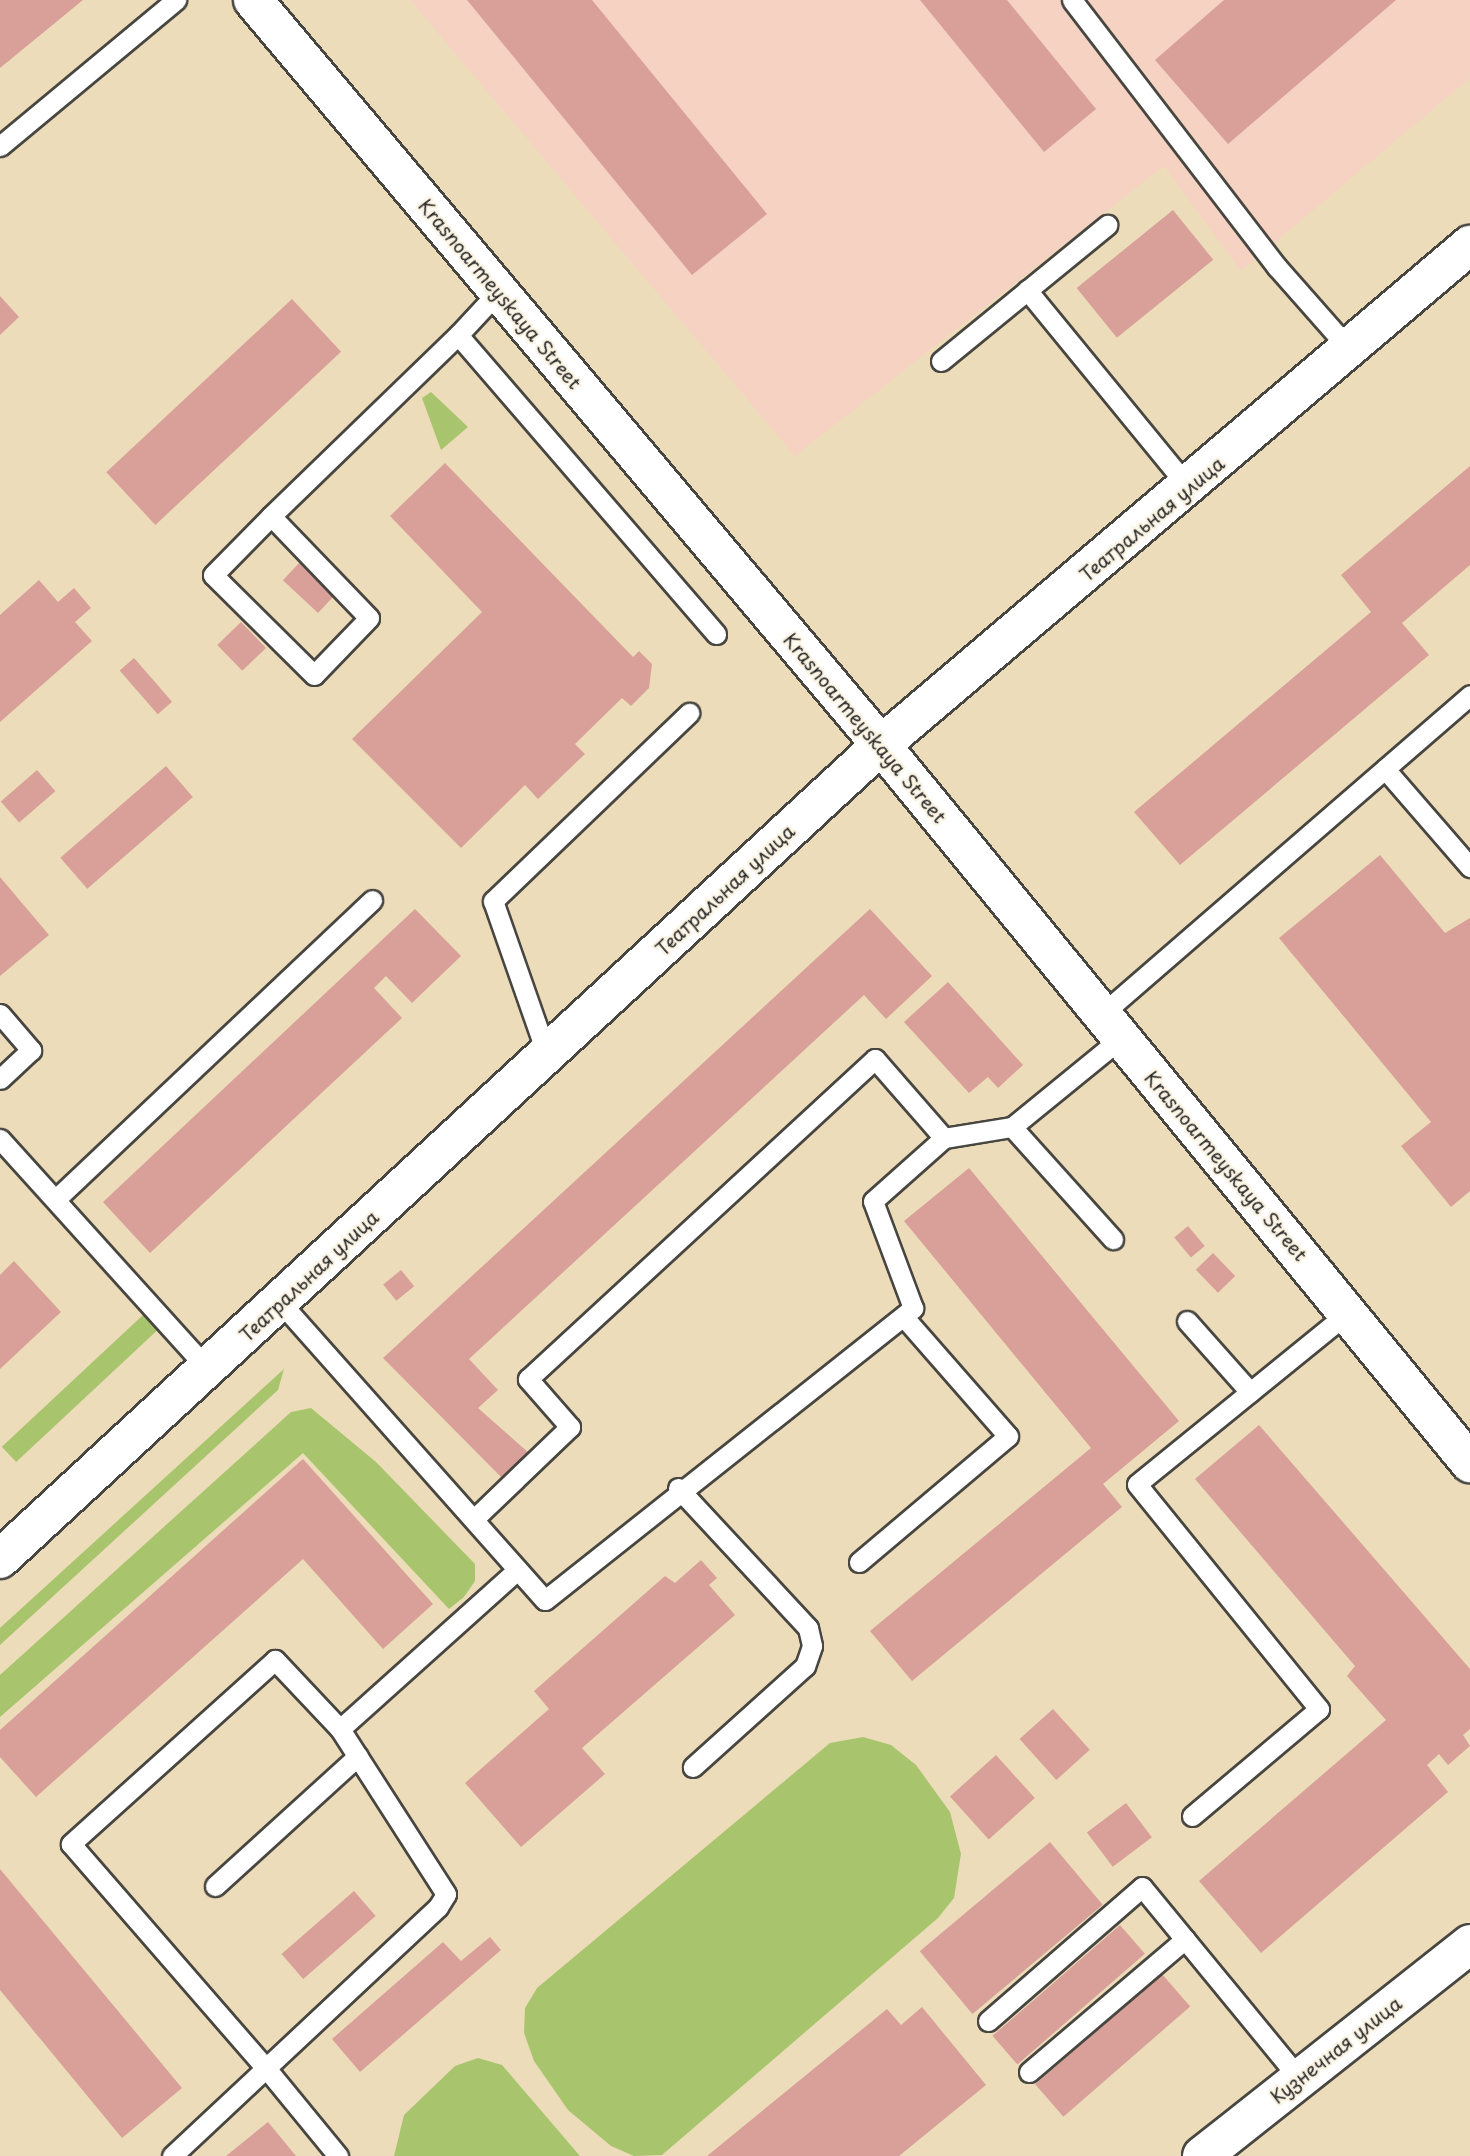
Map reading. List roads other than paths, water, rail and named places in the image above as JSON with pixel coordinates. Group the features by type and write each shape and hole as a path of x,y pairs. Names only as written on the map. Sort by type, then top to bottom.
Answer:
{"street":[{"name":"Krasnoarmeyskaya Street","path":"253,0 881,745 1111,1027 1349,1312 1470,1463"},
{"name":"Театральная улица","path":"0,1559 281,1303 881,745 1351,351 1470,245"},
{"name":"Кузнечная улица","path":"1202,2156 1470,1944"}],"lane":[{"path":"0,146 176,0"},
{"path":"1072,0 1278,267 1351,351"},
{"path":"941,361 1107,225"},
{"path":"1027,290 1189,488"},
{"path":"271,516 369,618 314,676 213,575 271,516 458,335 498,292"},
{"path":"458,335 716,634"},
{"path":"281,1303 474,1518 516,1571 545,1600 678,1488 913,1308 873,1201 944,1138 1012,1127 1111,1027 1385,769 1470,695"},
{"path":"547,1055 493,901 689,713"},
{"path":"1385,769 1470,867"},
{"path":"56,1199 372,900"},
{"path":"0,1014 31,1050 0,1079"},
{"path":"474,1518 570,1427 528,1379 875,1059 944,1138"},
{"path":"1012,1127 1113,1239"},
{"path":"0,1139 208,1368"},
{"path":"1192,1816 1319,1709 1137,1484 1349,1312"},
{"path":"859,1562 1008,1436 903,1316"},
{"path":"1187,1321 1250,1392"},
{"path":"678,1488 808,1628 812,1646 805,1666 693,1767"},
{"path":"340,1729 516,1571"},
{"path":"172,2156 266,2068 446,1894 340,1729 275,1660 71,1844 266,2068 338,2156"},
{"path":"215,1886 358,1756"},
{"path":"988,2021 1142,1887 1299,2078"},
{"path":"1029,2072 1185,1939"}]}
